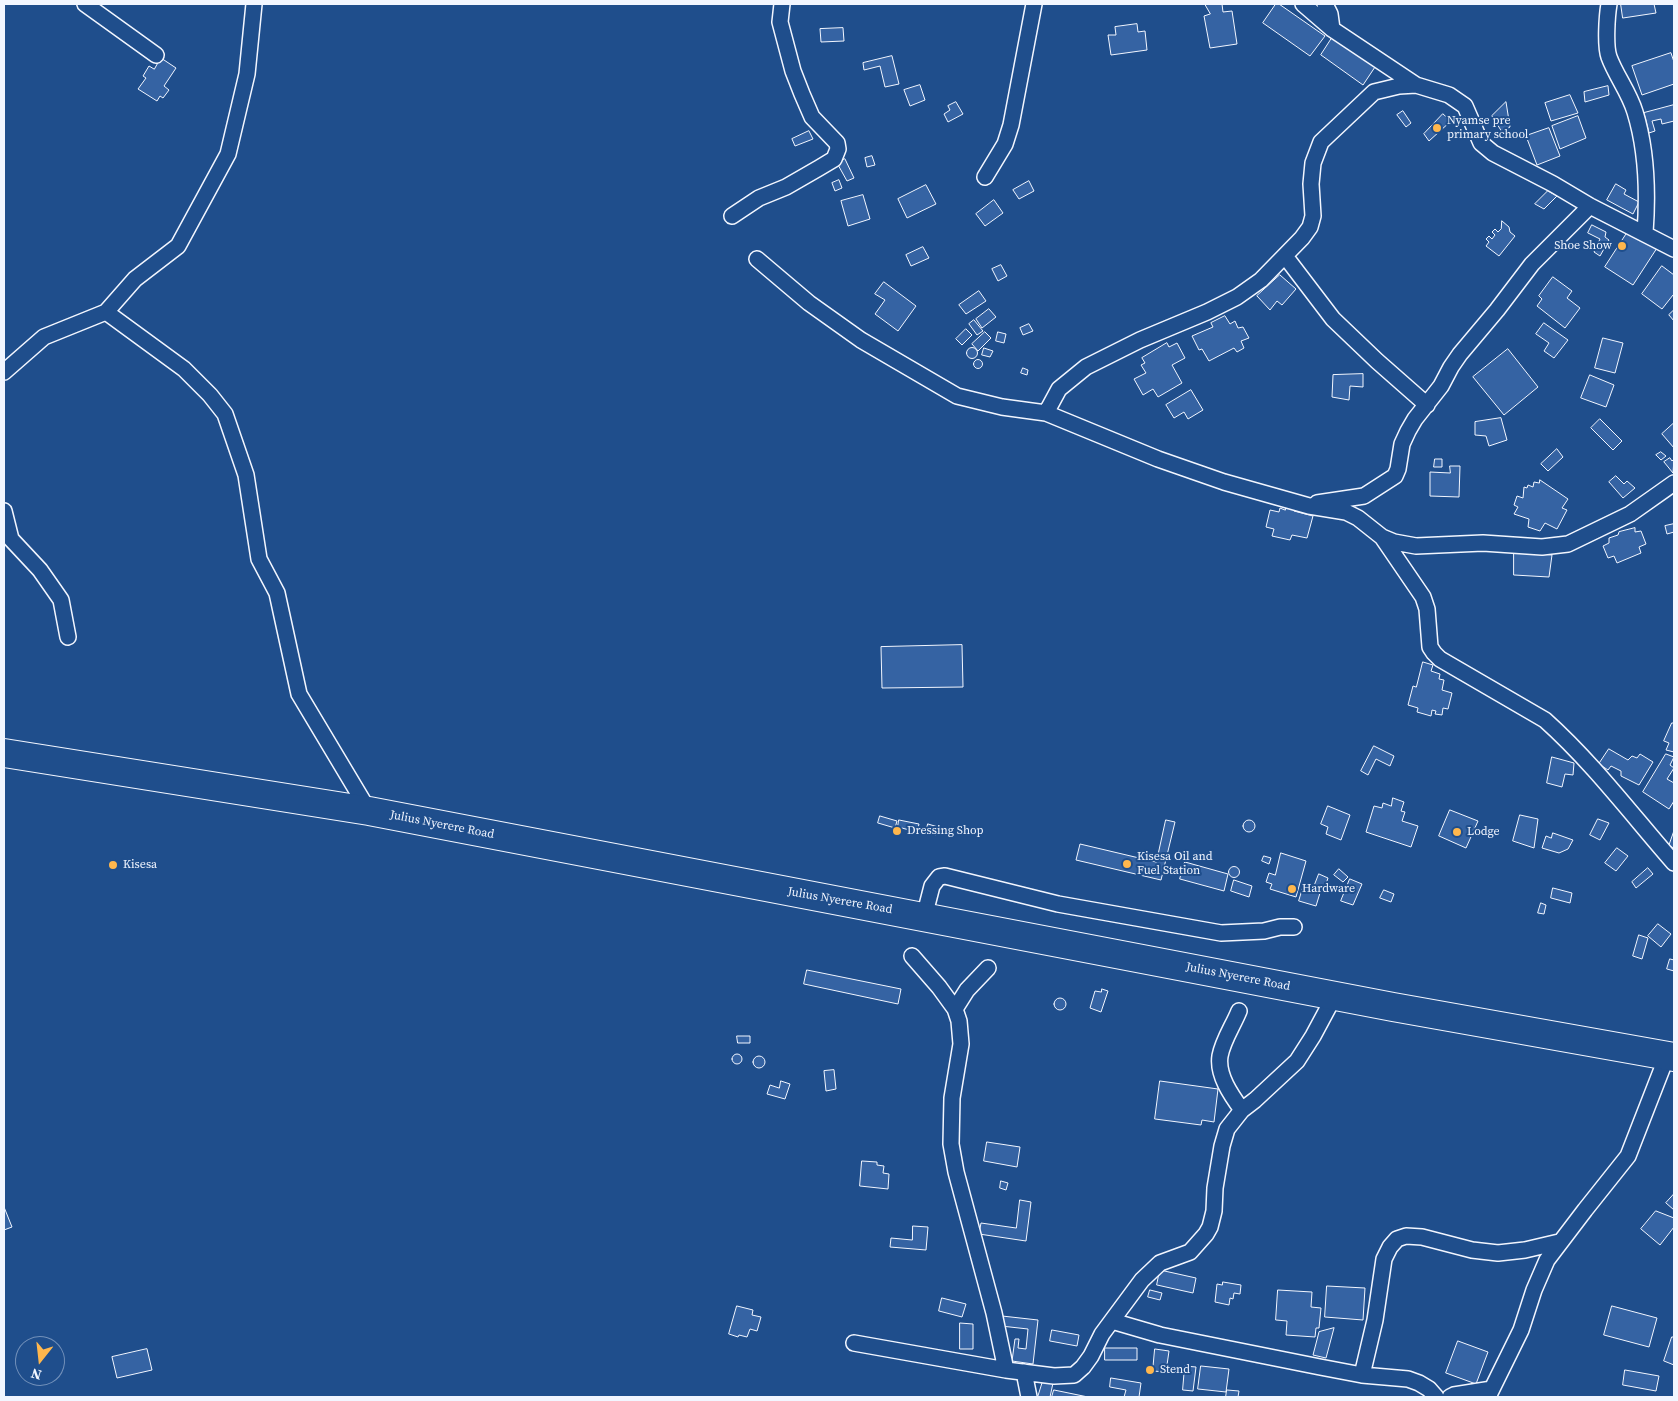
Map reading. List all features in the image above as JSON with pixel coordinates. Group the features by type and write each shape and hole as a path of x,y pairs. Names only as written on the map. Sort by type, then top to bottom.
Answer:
{"highway":[{"name":"Julius Nyerere Road","path":"4,753 369,811 755,886 1671,1056"}],"street":[{"path":"85,4 156,55"},
{"path":"4,372 44,337 106,312 135,279 178,246 228,154 247,74 254,4"},
{"path":"732,216 759,198 786,187 820,168 834,159 838,149 838,143 812,117 802,94 793,70 780,22 782,4"},
{"path":"985,177 1005,144 1011,125 1034,4"},
{"path":"1304,4 1332,29 1416,85 1450,95 1465,106 1481,143 1493,153 1674,249"},
{"path":"1325,4 1330,14 1332,29"},
{"path":"1609,4 1608,55 1625,87 1635,112 1645,165 1647,205 1645,233"},
{"path":"1046,413 1059,389 1086,367 1140,340 1208,312 1237,297 1261,280 1302,238 1310,227 1313,216 1311,184 1313,163 1321,142 1374,92 1399,86 1416,85"},
{"path":"1308,506 1364,496 1395,476 1402,444 1408,432 1415,419 1441,386 1460,354 1532,264 1590,206"},
{"path":"1284,256 1333,319 1376,361 1427,405"},
{"path":"757,258 809,303 862,340 957,396 1002,407 1046,413 1158,459 1224,482 1308,506 1346,512 1358,518 1382,537 1394,542 1416,546 1484,543 1542,547 1568,544 1630,514 1674,483"},
{"path":"106,312 184,369 210,395 225,414 246,475 259,559 277,594 300,694 369,811"},
{"path":"4,511 11,539 40,570 61,600 68,637"},
{"path":"1382,537 1423,597 1427,609 1430,647 1434,654 1550,725 1571,744 1608,785 1674,863"},
{"path":"924,917 934,882 939,877 945,876 1058,904 1221,933 1294,927"},
{"path":"912,956 955,1009 959,1021 961,1044 952,1098 951,1144 956,1172 994,1313 1006,1370"},
{"path":"955,1009 967,990 988,968"},
{"path":"854,1343 1006,1370 1054,1376 1074,1375 1091,1356 1102,1334 1142,1280 1160,1263 1190,1252 1206,1234 1214,1211 1215,1188 1227,1128 1242,1110 1297,1061 1335,995"},
{"path":"1239,1011 1220,1057 1221,1072 1229,1091 1242,1110"},
{"path":"1450,1397 1454,1395 1490,1393 1521,1330 1534,1290 1547,1260 1559,1242 1628,1156 1671,1056"},
{"path":"1362,1375 1375,1320 1384,1259 1390,1247 1397,1239 1406,1236 1422,1237 1472,1250 1498,1253 1525,1250 1559,1242"},
{"path":"1112,1321 1160,1335 1362,1375 1408,1379 1429,1389 1436,1397"},
{"path":"1024,1372 1029,1397"}],"building":[{"path":"1205,4 1222,4 1223,12 1232,11 1237,44 1210,48 1204,16 1210,14"},
{"path":"1276,4 1279,4 1325,36 1310,56 1263,23"},
{"path":"1621,4 1654,4 1656,13 1623,18"},
{"path":"1137,24 1138,32 1145,31 1147,50 1111,55 1108,35 1116,35 1115,27"},
{"path":"843,28 844,41 821,42 820,29"},
{"path":"1332,38 1375,67 1363,85 1321,55"},
{"path":"1671,53 1674,62 1674,84 1642,95 1632,66"},
{"path":"892,56 899,84 885,87 880,66 864,70 863,63"},
{"path":"161,58 176,68 164,86 169,90 163,98 160,96 157,101 138,89 146,78 143,76 149,66 154,69"},
{"path":"920,85 925,100 910,106 904,90"},
{"path":"1608,86 1609,95 1585,102 1584,92"},
{"path":"1570,95 1578,113 1551,121 1545,103"},
{"path":"956,102 963,114 948,122 944,114 950,110 948,106"},
{"path":"1506,102 1510,127 1502,132 1492,116"},
{"path":"1674,105 1674,121 1662,124 1661,119 1652,121 1655,131 1649,133 1644,113"},
{"path":"1403,111 1411,123 1406,127 1397,115"},
{"name":"Nyamse pre primary school","path":"1443,114 1451,121 1429,141 1424,134"},
{"path":"1578,116 1586,138 1560,149 1552,126"},
{"path":"1549,128 1560,156 1537,165 1526,136"},
{"path":"809,131 813,139 795,146 792,139"},
{"path":"872,156 875,165 867,167 865,158"},
{"path":"845,159 854,178 847,181 837,163"},
{"path":"839,180 842,188 835,191 832,183"},
{"path":"1029,181 1034,191 1019,199 1013,190"},
{"path":"1616,184 1626,190 1624,194 1639,202 1633,214 1607,200"},
{"path":"926,185 936,204 907,218 898,199"},
{"path":"1548,191 1557,196 1544,209 1535,204"},
{"path":"863,195 870,219 848,226 841,201"},
{"path":"994,200 1003,213 985,226 976,214"},
{"path":"1502,221 1515,236 1499,256 1486,246 1489,242 1486,239 1489,236 1492,239 1495,235 1492,232 1495,229 1498,232 1501,229"},
{"path":"1592,225 1606,232 1605,237 1609,240 1600,256 1594,252 1600,239 1588,233"},
{"path":"1629,230 1657,248 1633,285 1605,267"},
{"path":"923,247 929,258 911,266 906,255"},
{"path":"1001,265 1007,276 998,281 992,269"},
{"path":"1662,266 1674,275 1674,296 1662,309 1642,294"},
{"path":"1280,275 1296,289 1282,305 1277,301 1270,310 1257,296"},
{"path":"1553,277 1572,291 1567,298 1580,308 1565,328 1537,306 1542,299 1539,296"},
{"path":"884,282 916,306 898,331 875,314 885,300 875,294"},
{"path":"979,291 986,301 966,314 959,305"},
{"path":"989,309 996,317 982,328 976,319"},
{"path":"1674,310 1674,321 1669,315"},
{"path":"1225,316 1230,324 1235,321 1238,328 1243,327 1249,338 1241,341 1244,348 1237,352 1234,348 1209,361 1202,349 1199,350 1192,336 1213,327 1211,323"},
{"path":"974,320 983,331 977,335 969,324"},
{"path":"1544,323 1568,340 1554,358 1544,351 1549,343 1536,334"},
{"path":"1029,324 1033,331 1023,335 1020,328"},
{"path":"966,329 972,335 962,345 956,339"},
{"path":"985,332 991,338 978,351 972,344"},
{"path":"998,332 1006,334 1004,343 996,341"},
{"path":"1603,338 1623,343 1615,373 1595,368"},
{"path":"1167,343 1169,347 1177,343 1185,358 1172,365 1182,383 1158,397 1153,389 1143,395 1134,379 1146,373 1141,365 1145,363 1142,358"},
{"path":"972,347 978,353 972,359 966,353"},
{"path":"984,348 993,351 990,357 982,355"},
{"path":"1508,349 1538,387 1504,415 1473,377"},
{"path":"978,359 983,364 978,369 973,364"},
{"path":"1023,368 1028,370 1027,375 1021,373"},
{"path":"1363,374 1363,387 1350,386 1349,400 1332,397 1333,375"},
{"path":"1590,375 1614,385 1606,407 1581,398"},
{"path":"1191,390 1203,410 1188,419 1184,412 1174,418 1166,405"},
{"path":"1501,418 1507,440 1489,446 1486,436 1475,435 1475,422"},
{"path":"1600,419 1622,441 1613,450 1591,428"},
{"path":"1674,423 1674,448 1662,434"},
{"path":"1557,449 1563,457 1548,471 1541,464"},
{"path":"1661,452 1666,456 1661,460 1656,455"},
{"path":"1670,458 1672,461 1674,459 1673,473 1664,462"},
{"path":"1435,459 1442,459 1442,467 1434,467"},
{"path":"1450,466 1460,466 1459,497 1430,496 1430,472 1450,473"},
{"path":"1616,476 1624,484 1627,481 1635,488 1623,498 1609,482"},
{"path":"1540,480 1568,499 1562,508 1567,510 1557,529 1545,523 1540,531 1528,527 1529,519 1514,514 1518,507 1514,505 1517,496 1523,498 1524,487 1527,488 1528,485 1533,487 1534,482 1539,483"},
{"path":"1286,506 1294,508 1294,511 1313,516 1307,538 1292,535 1290,540 1272,536 1274,529 1266,527 1270,510 1279,512 1280,508 1285,510"},
{"path":"1674,524 1674,532 1667,534 1665,526"},
{"path":"1635,528 1635,532 1641,531 1646,544 1639,547 1641,553 1617,563 1614,556 1608,558 1603,546 1609,543 1609,538 1618,535 1619,532"},
{"path":"1514,551 1552,555 1549,577 1514,575"},
{"path":"962,645 963,687 882,688 881,647"},
{"path":"1423,662 1433,665 1431,671 1440,674 1439,679 1444,680 1442,690 1452,693 1448,709 1443,708 1442,715 1435,714 1436,711 1432,710 1431,716 1417,712 1418,708 1408,705 1413,686 1416,687"},
{"path":"1672,723 1674,723 1674,752 1666,750 1669,743 1664,741"},
{"path":"1374,746 1394,756 1390,766 1376,759 1368,775 1361,771"},
{"path":"1609,749 1628,760 1632,756 1637,758 1640,754 1653,762 1639,785 1621,776 1621,771 1611,766 1608,770 1599,764"},
{"path":"1666,754 1674,757 1670,765 1674,768 1667,779 1674,783 1674,801 1669,809 1643,792"},
{"path":"1552,757 1574,763 1573,775 1565,774 1562,787 1547,783"},
{"path":"1393,798 1404,802 1401,811 1405,812 1402,821 1418,826 1411,847 1366,832 1374,806 1382,808 1383,803 1391,806"},
{"path":"1328,806 1350,815 1341,840 1326,834 1328,827 1321,824"},
{"path":"1450,810 1478,821 1466,848 1439,836"},
{"path":"1520,815 1538,819 1534,848 1513,841"},
{"path":"880,816 897,821 895,828 878,823"},
{"path":"1598,819 1609,823 1600,840 1590,835"},
{"path":"899,820 919,824 917,832 898,827"},
{"path":"1166,820 1175,822 1161,880 1076,860 1080,844 1156,862"},
{"path":"1251,820 1254,821 1254,831 1247,832 1244,831 1243,824 1244,821"},
{"path":"928,824 938,827 936,835 926,833"},
{"path":"1674,831 1674,848 1669,846"},
{"path":"1553,833 1573,840 1568,849 1559,853 1542,848 1546,836 1551,838"},
{"path":"1617,848 1628,856 1616,871 1605,863"},
{"path":"1281,853 1306,861 1296,897 1270,889 1272,884 1266,882 1269,873 1275,875"},
{"path":"1264,856 1271,858 1269,864 1262,861"},
{"path":"1185,862 1228,874 1224,891 1180,879"},
{"path":"1232,867 1236,867 1239,872 1238,876 1232,877 1229,874 1229,870"},
{"path":"1648,868 1653,874 1636,888 1632,882"},
{"path":"1339,869 1348,877 1343,882 1334,875"},
{"path":"1319,874 1328,878 1326,884 1330,885 1327,892 1314,887"},
{"path":"1350,879 1362,884 1353,905 1341,901"},
{"path":"1234,880 1252,886 1249,897 1231,891"},
{"path":"1303,888 1320,893 1316,906 1299,901"},
{"path":"1553,888 1572,893 1570,903 1551,898"},
{"path":"1384,890 1394,894 1391,902 1380,898"},
{"path":"1541,903 1546,905 1544,914 1538,913"},
{"path":"1658,924 1671,934 1661,947 1648,936"},
{"path":"1639,935 1648,938 1642,959 1633,956"},
{"path":"1670,959 1674,960 1674,971 1667,969"},
{"path":"807,970 901,989 898,1004 804,984"},
{"path":"1102,989 1108,991 1101,1012 1090,1008 1095,991 1101,992"},
{"path":"1058,998 1062,998 1066,1004 1062,1010 1058,1010 1054,1006 1054,1002"},
{"path":"737,1036 750,1036 750,1043 738,1043"},
{"path":"735,1054 739,1054 742,1059 741,1063 735,1064 732,1061 732,1057"},
{"path":"757,1056 761,1056 765,1062 761,1068 757,1068 753,1064 753,1060"},
{"path":"834,1070 836,1089 826,1091 824,1071"},
{"path":"781,1081 790,1084 785,1099 767,1094 770,1085 779,1088"},
{"path":"1160,1081 1218,1089 1214,1122 1202,1120 1201,1125 1155,1119"},
{"path":"987,1142 1020,1147 1017,1167 984,1161"},
{"path":"862,1161 877,1162 877,1165 884,1166 883,1173 889,1174 888,1189 860,1186"},
{"path":"1001,1181 1008,1183 1006,1190 1000,1188"},
{"path":"1674,1194 1674,1210 1666,1203"},
{"path":"1020,1200 1031,1202 1026,1241 979,1234 981,1223 1016,1228"},
{"path":"4,1207 12,1227 4,1230"},
{"path":"1656,1211 1674,1218 1674,1227 1660,1245 1641,1229"},
{"path":"913,1226 928,1227 926,1250 890,1247 891,1238 912,1240"},
{"path":"1160,1270 1196,1278 1193,1293 1157,1285"},
{"path":"1223,1282 1241,1285 1240,1294 1234,1293 1233,1299 1230,1298 1229,1305 1215,1302 1217,1284 1222,1285"},
{"path":"1327,1286 1365,1288 1363,1320 1325,1317"},
{"path":"1150,1290 1162,1293 1160,1300 1148,1297"},
{"path":"1278,1290 1312,1292 1311,1307 1321,1308 1319,1328 1316,1328 1315,1337 1286,1335 1287,1321 1276,1320"},
{"path":"942,1298 966,1304 962,1317 939,1311"},
{"path":"737,1306 753,1310 752,1315 761,1317 757,1331 750,1329 747,1337 729,1334"},
{"path":"1612,1306 1657,1318 1649,1347 1604,1335"},
{"path":"1002,1316 1038,1320 1033,1364 1012,1361 1015,1339 1019,1339 1018,1348 1026,1349 1028,1329 1001,1326"},
{"path":"960,1323 973,1324 973,1349 960,1349"},
{"path":"1334,1328 1326,1358 1313,1355 1319,1332"},
{"path":"1052,1330 1079,1335 1077,1346 1050,1341"},
{"path":"1672,1337 1674,1337 1674,1365 1664,1361"},
{"path":"1458,1341 1488,1352 1476,1384 1446,1373"},
{"path":"1105,1348 1137,1348 1137,1360 1105,1360"},
{"path":"147,1349 152,1370 117,1378 112,1357"},
{"path":"1155,1349 1169,1351 1166,1372 1153,1371"},
{"path":"1185,1366 1196,1367 1193,1391 1183,1390"},
{"path":"1201,1366 1229,1369 1226,1392 1198,1389"},
{"path":"1625,1370 1659,1376 1656,1391 1623,1385"},
{"path":"1111,1378 1141,1383 1139,1397 1124,1397 1126,1390 1110,1387"},
{"path":"1043,1381 1053,1383 1050,1397 1038,1397"},
{"path":"1054,1390 1088,1397 1052,1397"},
{"path":"1227,1390 1239,1391 1238,1397 1226,1397"}],"place":[{"name":"Nyamse pre primary school","path":"1437,128"},
{"name":"Shoe Show","path":"1622,246"},
{"name":"Dressing Shop","path":"897,831"},
{"name":"Lodge","path":"1457,832"},
{"name":"Kisesa Oil and Fuel Station","path":"1127,864"},
{"name":"Kisesa","path":"113,865"},
{"name":"Hardware","path":"1292,889"},
{"name":"Stend","path":"1150,1370"}]}
